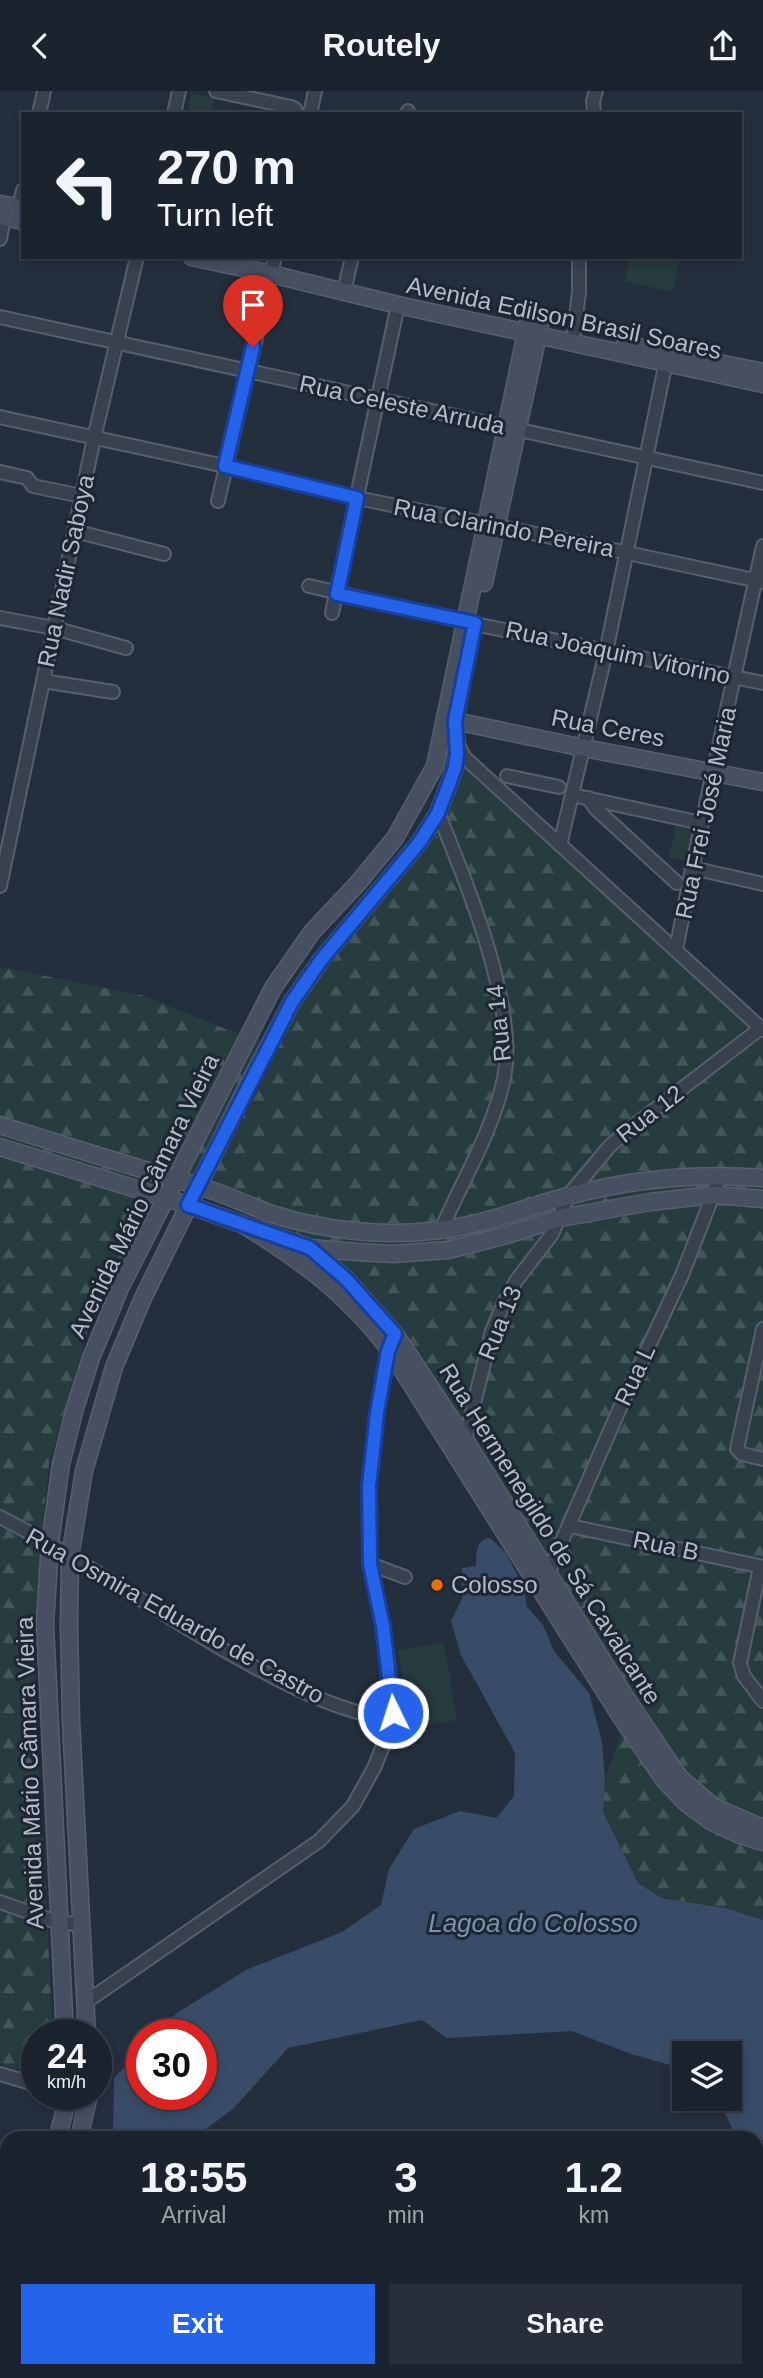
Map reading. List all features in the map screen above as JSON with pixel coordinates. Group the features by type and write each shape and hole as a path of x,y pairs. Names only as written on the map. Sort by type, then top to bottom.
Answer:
{"street":[{"path":"40,112 44,91"},
{"path":"174,112 179,91"},
{"path":"216,91 291,107 296,112"},
{"path":"310,112 315,91"},
{"path":"594,112 596,91"},
{"path":"0,239 1,212 21,212"},
{"name":"Rua Nadir Saboya","path":"0,886 94,438 137,259"},
{"name":"Avenida Edilson Brasil Soares","path":"212,259 349,269 533,329 574,333 763,384"},
{"name":"Avenida Edilson Brasil Soares","path":"250,259 398,305 533,329 667,358 763,372"},
{"path":"574,333 579,292 579,259"},
{"path":"218,501 273,265"},
{"path":"332,613 398,305"},
{"name":"Rua Celeste Arruda","path":"0,317 763,483"},
{"name":"Avenida Mário Câmara Vieira","path":"64,2019 45,1624 50,1543 61,1464 91,1358 120,1288 273,988 312,933 395,838 435,766 470,623 533,329"},
{"path":"561,845 567,790 584,748 648,459 667,358"},
{"name":"Rua Clarindo Pereira","path":"0,417 357,498 759,581"},
{"path":"0,471 27,478 33,486 82,496"},
{"path":"75,531 163,554"},
{"name":"Rua Frei José Maria","path":"676,950 713,771 759,581 763,546"},
{"name":"Rua Joaquim Vitorino","path":"309,586 470,623 763,683"},
{"path":"0,618 54,628 126,648"},
{"path":"43,681 113,692"},
{"name":"Avenida Mário Câmara Vieira","path":"87,2019 71,1721 69,1624 70,1557 84,1471 114,1367 143,1298 292,1002 321,960 419,843 438,813 455,768 457,741 448,721"},
{"name":"Rua Ceres","path":"448,721 763,782"},
{"path":"457,741 464,757 762,1029"},
{"path":"507,776 567,790 588,799 692,821"},
{"path":"588,799 677,883"},
{"name":"Rua 14","path":"438,813 495,978 502,1012 506,1057 499,1100 441,1230"},
{"path":"692,868 763,884"},
{"name":"Rua 12","path":"560,1218 568,1196 609,1147 762,1029"},
{"path":"0,1125 321,1227 401,1232 441,1230 621,1184 674,1178 763,1178"},
{"path":"0,1147 188,1205 310,1248 393,1254 448,1250 560,1218 639,1204 713,1195 763,1199"},
{"name":"Rua L","path":"548,1573 682,1275 720,1177"},
{"name":"Rua 13","path":"464,1440 499,1313 516,1281 552,1234 560,1218"},
{"name":"Rua Hermenegildo de Sá Cavalcante","path":"242,1224 304,1263 392,1341 612,1702 665,1781 686,1803 712,1822 763,1842"},
{"name":"Rua Hermenegildo de Sá Cavalcante","path":"310,1248 346,1279 464,1440 624,1695 680,1777 714,1807 763,1828"},
{"path":"763,1329 737,1449 742,1454 763,1459"},
{"path":"86,2002 319,1841 353,1806 376,1766 392,1722 393,1700 383,1626 370,1564 369,1486 377,1413 392,1341"},
{"name":"Rua Osmira Eduardo de Castro","path":"0,1517 50,1543 236,1656 306,1693 341,1708 392,1722"},
{"name":"Rua B","path":"570,1526 761,1567"},
{"path":"370,1564 405,1577"},
{"path":"761,1567 740,1663 744,1676 763,1701"},
{"path":"0,1902 59,1923 82,1924"},
{"path":"0,2074 21,2080"},
{"path":"59,2131 65,2110"},
{"path":"81,2131 86,2110"}],"green space":[{"path":"191,93 214,98 211,112 188,109"},
{"path":"630,259 680,259 672,292 625,281"},
{"path":"464,769 763,1035 763,1920 725,1908 661,1898 638,1883 603,1812 605,1780 634,1694 431,1374 329,1257 169,1164 90,1325 49,1463 40,1548 35,1691 52,2019 21,2019 21,2070 0,2064 0,967 141,995 226,1029 278,1045 332,962 437,835 448,814"},
{"path":"676,826 693,830 686,861 669,858"},
{"path":"444,1642 457,1720 411,1728 398,1650"}],"water":[{"name":"Lagoa do Colosso","path":"490,1538 506,1553 524,1588 527,1607 543,1625 554,1651 589,1693 602,1742 605,1780 603,1812 638,1883 661,1898 725,1908 763,1920 763,2131 734,2131 724,2111 742,2111 742,2041 672,2041 672,2066 628,2053 572,2031 447,2038 422,2020 288,2048 234,2108 203,2131 113,2131 114,2078 126,2066 126,2110 217,2110 217,2019 171,2019 246,1970 342,1932 381,1905 389,1869 414,1829 460,1811 496,1818 514,1796 515,1753 461,1655 451,1621 462,1599 462,1568 476,1566 477,1552 482,1541"}],"place":[{"name":"Colosso","path":"437,1585"}],"route":[{"path":"253,347 225,466 357,498 337,594 475,623 455,721 455,768 438,813 419,843 321,960 292,1002 188,1205 310,1248 346,1279 395,1334 388,1351 377,1413 369,1486 370,1564 383,1626 393,1713"}]}
